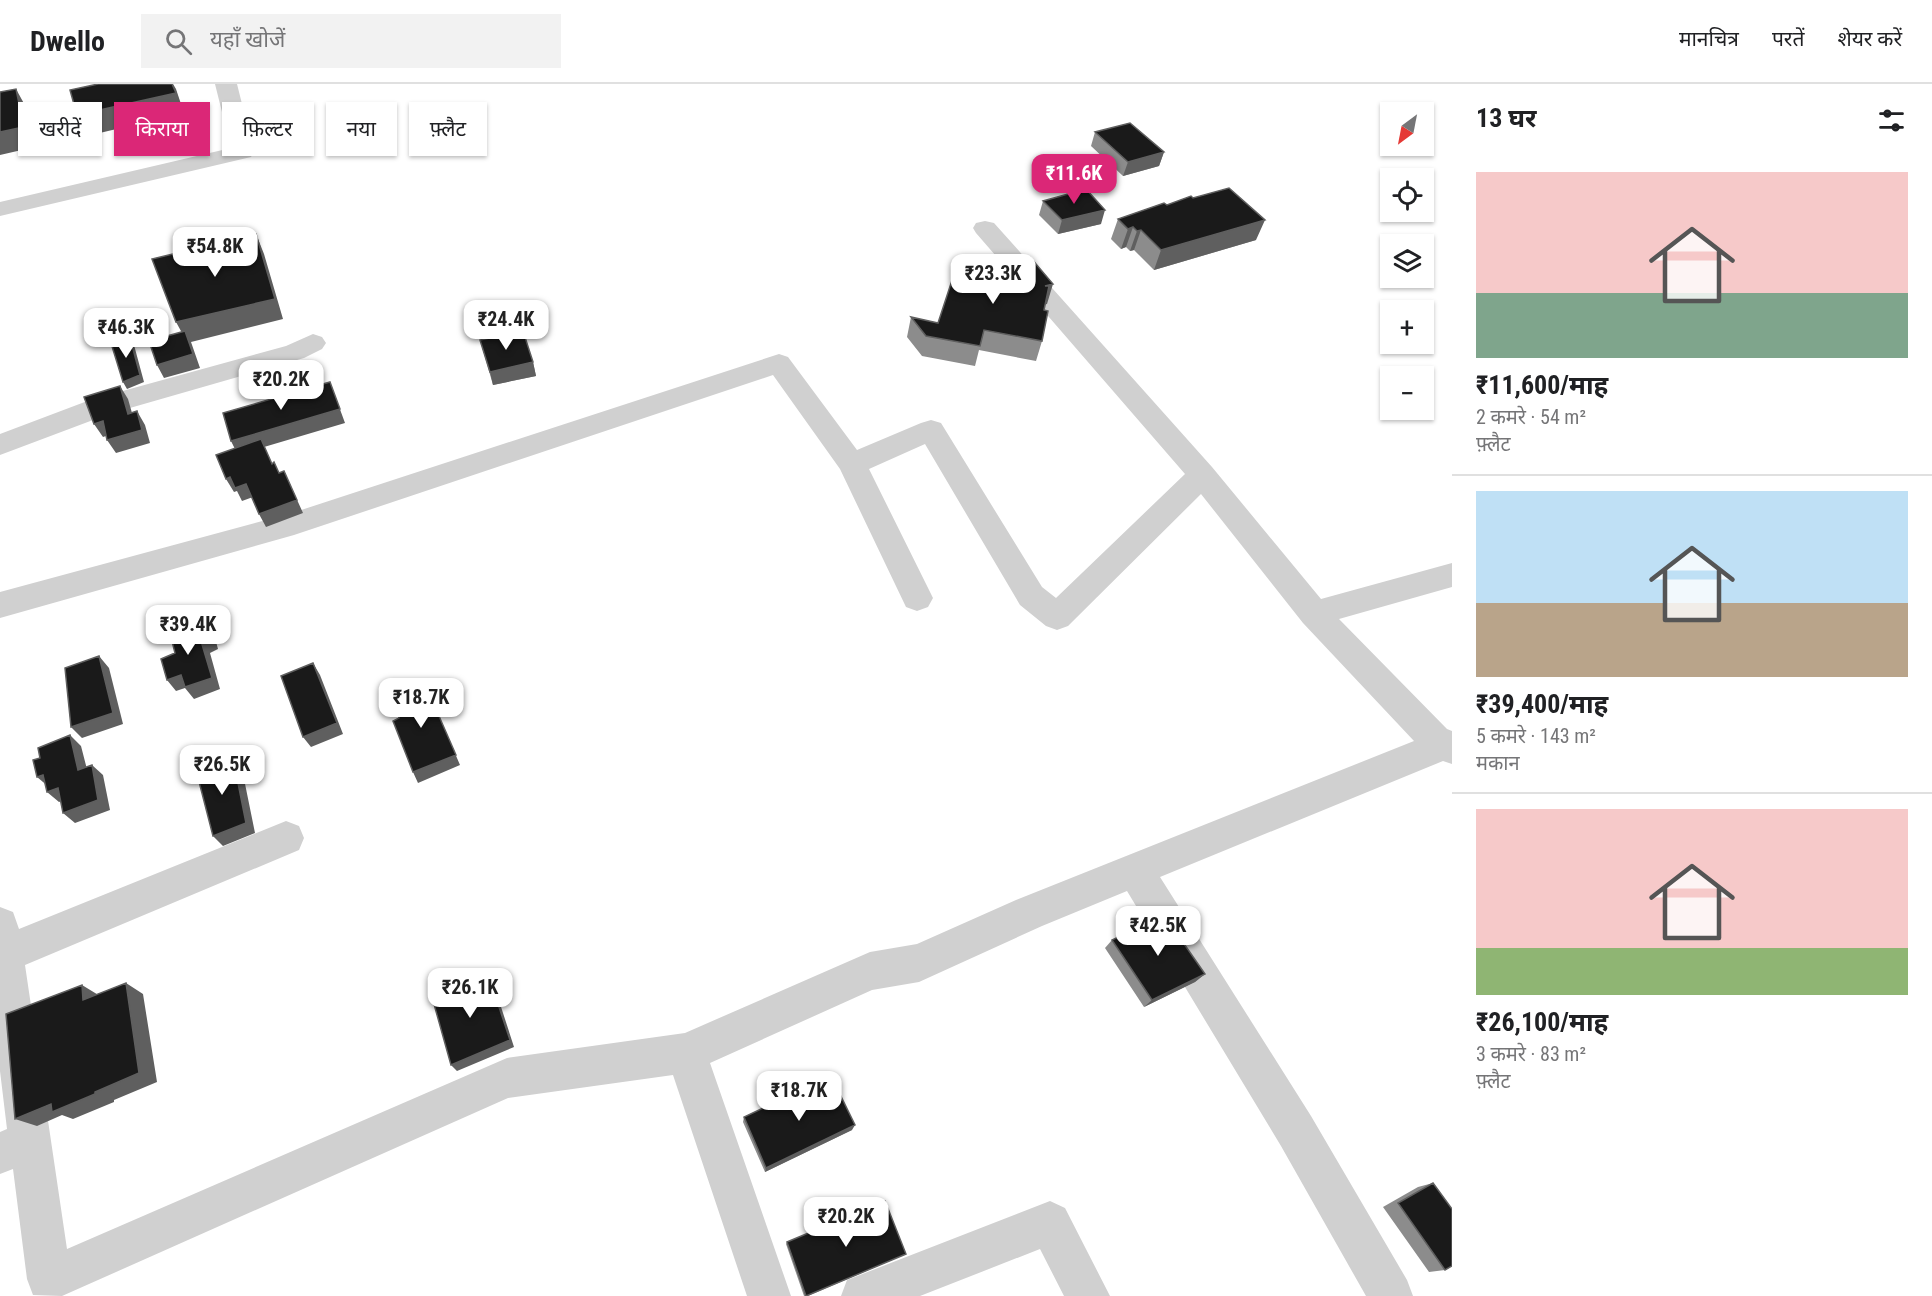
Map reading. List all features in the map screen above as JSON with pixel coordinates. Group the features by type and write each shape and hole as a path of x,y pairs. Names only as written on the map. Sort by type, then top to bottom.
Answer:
{"street":[{"path":"0,208 243,152 226,84"},
{"path":"286,838 2,945 15,1147 50,1287 507,1078 686,1053 870,971 919,963 1029,914 1446,748 1314,614 1202,475 985,228"},
{"path":"0,445 100,407 295,352 313,343"},
{"path":"0,606 294,524 779,363 852,464 917,598"},
{"path":"852,464 931,430 1031,596 1057,616 1202,475"},
{"path":"1314,614 1452,575"},
{"path":"1135,871 1296,1131 1391,1296"},
{"path":"686,1053 770,1296"},
{"path":"863,1296 1050,1223 1088,1296"}],"building":[{"path":"98,84 172,84 176,93 136,102 114,102 114,107 102,109 102,102 73,102 70,90"},
{"path":"16,89 19,102 18,128 0,132 0,92"},
{"path":"1130,123 1164,152 1128,162 1095,132"},
{"path":"1229,188 1265,220 1161,250 1141,230 1137,231 1133,227 1128,229 1118,219 1164,203 1167,205 1191,196 1193,198"},
{"path":"1086,189 1105,210 1062,220 1043,201"},
{"path":"256,234 275,299 176,322 152,259"},
{"path":"1030,257 1053,284 1045,286 1049,286 1044,310 1048,311 1042,341 984,330 980,346 926,336 911,317 938,323 957,265 999,273 1000,269 1006,270"},
{"path":"185,331 193,354 157,365 149,341"},
{"path":"523,331 533,362 490,372 480,340"},
{"path":"130,338 140,375 123,382 111,343"},
{"path":"330,382 340,409 231,441 223,413"},
{"path":"120,386 128,414 137,411 142,430 107,440 103,421 94,424 84,397"},
{"path":"261,439 272,464 274,462 279,473 284,471 297,500 259,514 246,484 235,488 230,477 226,479 216,455"},
{"path":"196,624 198,629 206,626 210,638 201,641 212,678 185,687 181,675 167,680 161,659 175,653 170,633"},
{"path":"99,656 113,713 71,727 65,668"},
{"path":"313,663 337,723 303,737 281,676"},
{"path":"425,684 456,755 413,772 393,721 399,718 391,697"},
{"path":"70,735 78,770 92,765 98,800 63,813 58,788 47,792 43,775 37,777 33,760 40,758 38,748"},
{"path":"233,758 246,823 213,836 196,770"},
{"path":"1164,915 1205,974 1152,1000 1112,940"},
{"path":"488,974 510,1040 451,1065 432,997"},
{"path":"126,983 139,1073 52,1112 51,1104 15,1119 6,1014 82,985 83,1000"},
{"path":"831,1076 855,1125 766,1168 744,1117"},
{"path":"1433,1183 1452,1209 1452,1266 1445,1270 1398,1203"},
{"path":"885,1201 906,1254 806,1296 787,1242"}]}
